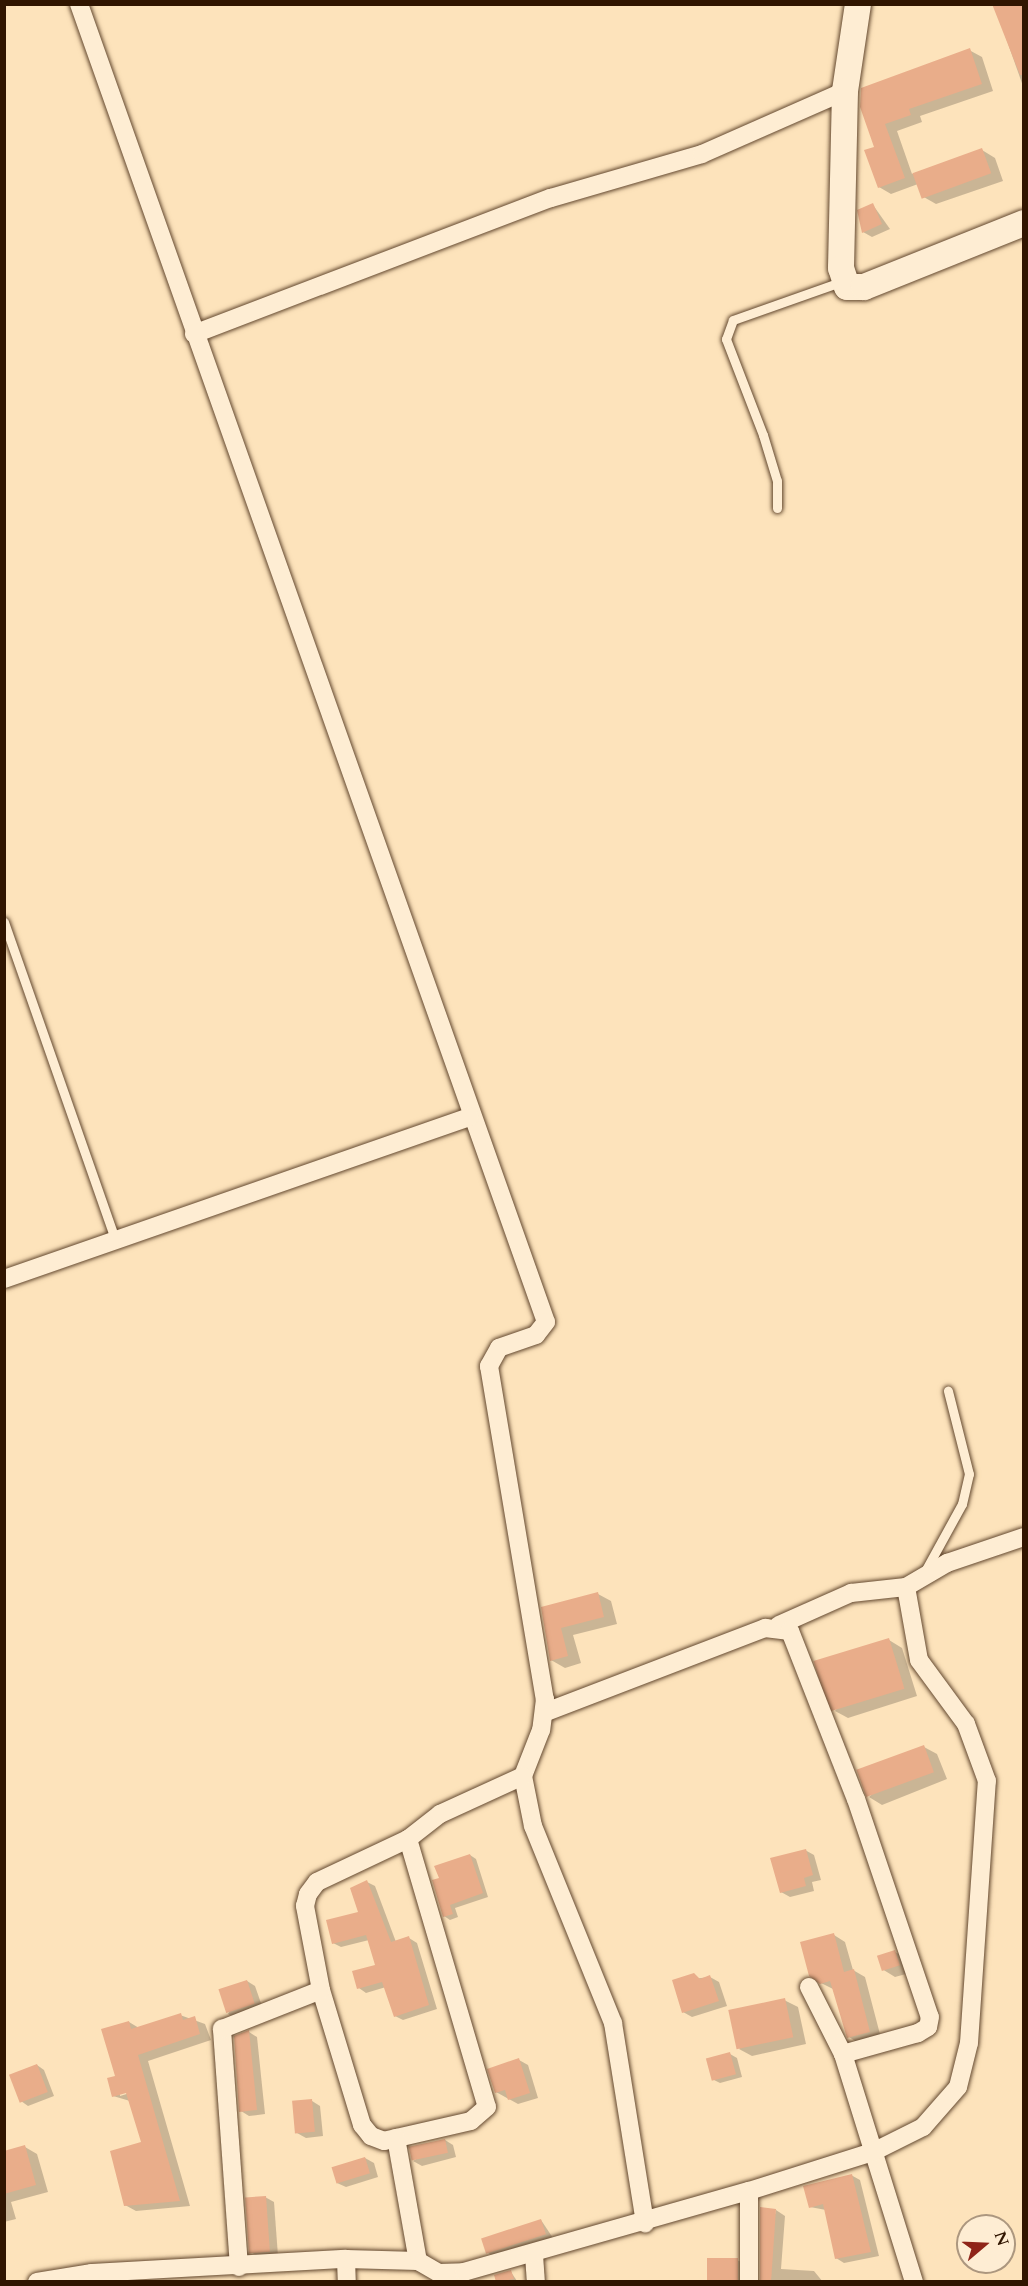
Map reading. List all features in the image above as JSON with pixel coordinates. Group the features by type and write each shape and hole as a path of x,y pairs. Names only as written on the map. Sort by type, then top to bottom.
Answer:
{"main road":[{"path":"858,4 845,91 843,281 847,287 864,287 1023,223"}],"street":[{"path":"79,4 470,1117 546,1322 536,1335 499,1348 489,1366 546,1712 523,1776 533,1826 615,2031 645,2223"},
{"path":"194,334 551,198 702,154 845,91"},
{"path":"4,1279 470,1117"},
{"path":"546,1712 690,1654 779,1625 851,1593 906,1587 923,1576 1023,1537"},
{"path":"37,2282 92,2273 346,2259 418,2261 439,2273 464,2272 534,2255 645,2223 873,2152 922,2127 958,2087 972,2012 973,1920 987,1781 976,1744 919,1660 906,1587"},
{"path":"779,1625 796,1639 930,2017 928,2027 918,2033 843,2054"},
{"path":"408,1839 487,2107 471,2121 396,2138 371,2136 362,2125 321,1990 305,1906 308,1894 317,1882 408,1839 440,1814 523,1776"},
{"path":"809,1987 843,2054 914,2282"},
{"path":"239,2266 222,2029 321,1990"},
{"path":"396,2138 418,2261"},
{"path":"749,2191 749,2282"},
{"path":"534,2255 536,2282"},
{"path":"346,2259 347,2282"}],"lane":[{"path":"777,507 777,481 763,435 726,339 734,320 843,281"},
{"path":"4,922 116,1241"},
{"path":"923,1576 962,1504 969,1474 948,1391"}],"building":[{"path":"992,4 1023,4 1023,75 1020,75"},
{"path":"970,48 982,84 909,109 911,115 885,124 905,178 878,188 864,150 874,147 860,107 861,88"},
{"path":"982,148 991,173 922,199 912,173"},
{"path":"873,203 882,224 862,233 857,210"},
{"path":"598,1592 604,1617 561,1628 568,1656 550,1661 541,1607"},
{"path":"889,1638 904,1689 829,1712 813,1661"},
{"path":"924,1745 934,1772 866,1797 856,1770"},
{"path":"806,1849 813,1875 804,1878 806,1886 780,1893 770,1858"},
{"path":"470,1854 483,1893 450,1905 453,1914 443,1917 432,1880 439,1878 434,1866"},
{"path":"367,1880 391,1942 409,1936 429,2005 394,2017 382,1982 357,1989 352,1971 375,1965 366,1935 332,1944 326,1920 358,1912 350,1888"},
{"path":"834,1933 844,1972 854,1969 870,2032 847,2038 830,1981 820,1984 809,1976 800,1942"},
{"path":"895,1950 900,1965 882,1971 877,1956"},
{"path":"694,1973 700,1979 710,1975 719,2001 682,2013 672,1980"},
{"path":"247,1980 255,2004 226,2013 218,1989"},
{"path":"785,1998 793,2037 737,2049 728,2010"},
{"path":"181,2013 183,2020 195,2016 200,2034 138,2055 180,2201 124,2206 110,2151 141,2142 126,2093 112,2097 107,2078 115,2076 101,2029 129,2021 131,2029"},
{"path":"249,2030 257,2110 239,2112 234,2036"},
{"path":"730,2052 736,2074 712,2081 706,2058"},
{"path":"519,2058 530,2093 508,2100 505,2090 495,2093 487,2069"},
{"path":"37,2064 48,2092 20,2103 9,2075"},
{"path":"312,2099 315,2132 295,2134 292,2101"},
{"path":"445,2139 448,2153 412,2160 409,2147"},
{"path":"25,2145 36,2185 4,2194 4,2151"},
{"path":"365,2157 370,2173 336,2183 332,2167"},
{"path":"852,2174 871,2252 835,2259 823,2204 809,2208 803,2186"},
{"path":"266,2196 270,2252 249,2253 245,2197"},
{"path":"760,2207 776,2209 771,2282 760,2282"},
{"path":"541,2219 546,2234 486,2254 481,2238"},
{"path":"707,2258 738,2258 738,2282 707,2282"},
{"path":"511,2270 514,2279 496,2282 494,2275"}]}
